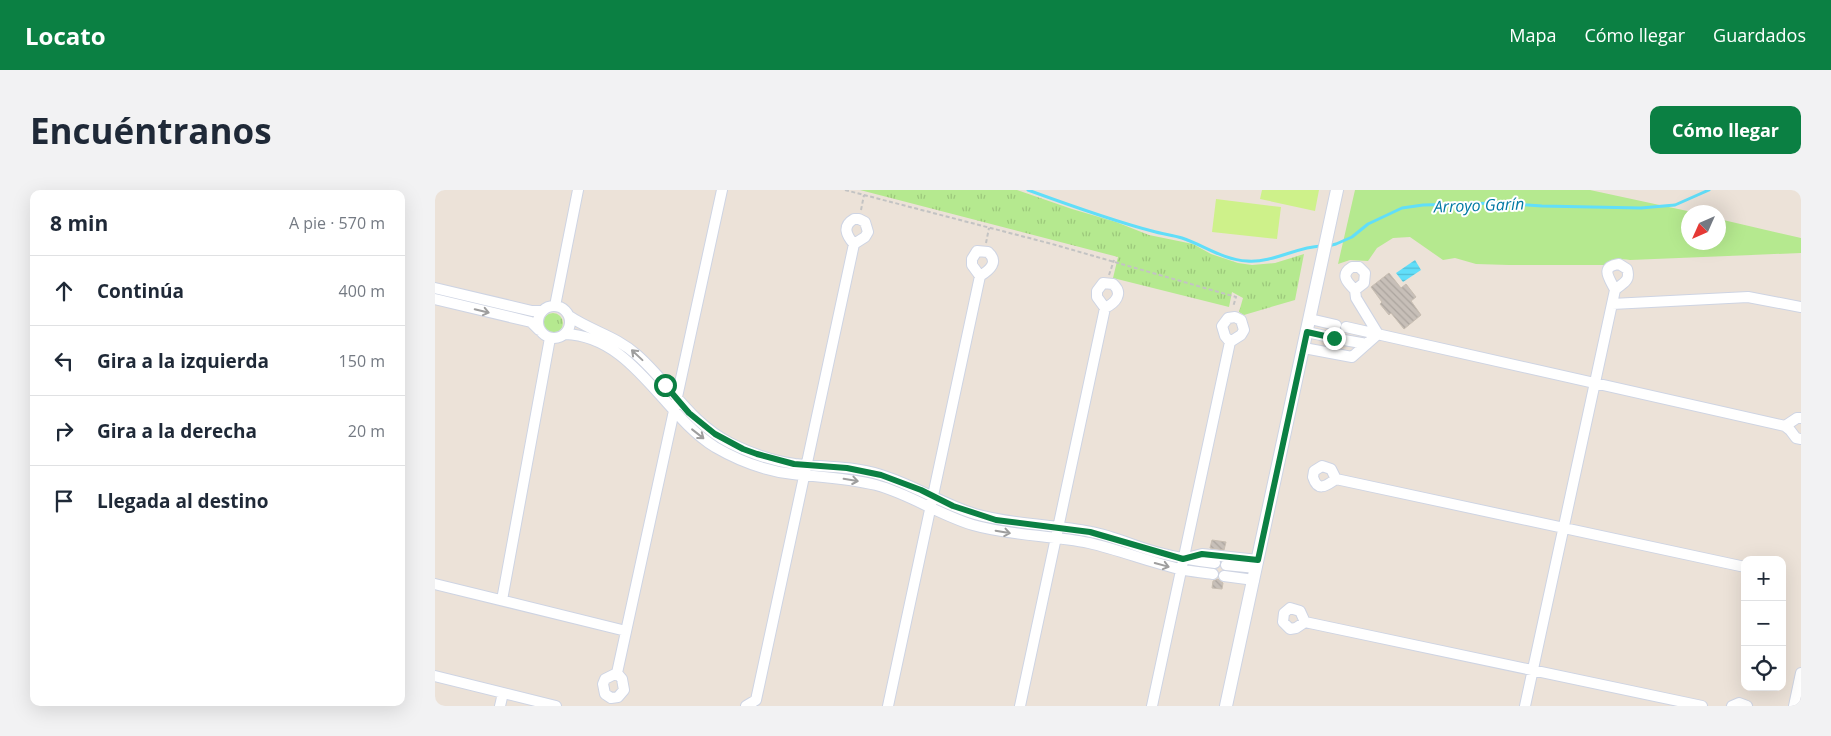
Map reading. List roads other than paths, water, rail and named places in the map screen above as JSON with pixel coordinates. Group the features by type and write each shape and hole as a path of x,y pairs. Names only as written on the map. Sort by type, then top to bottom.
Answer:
{"street":[{"path":"555,306 577,190"},
{"path":"617,673 721,190"},
{"path":"1226,706 1337,190"},
{"path":"747,706 759,703 854,244 847,233 846,227 849,222 859,219 865,222 868,232 865,237 854,244"},
{"path":"888,706 980,276 991,269 993,264 991,254 985,250 977,252 972,260 972,265 980,276"},
{"path":"1020,706 1105,308 1116,301 1119,296 1116,286 1106,282 1099,286 1097,291 1097,297 1105,308"},
{"path":"435,288 532,311 541,311 555,306 563,309 577,322 627,346 648,366 689,413 715,434 743,449 776,460 847,468 881,475 953,506 996,520 1057,533"},
{"path":"1355,290 1356,298 1378,334"},
{"path":"1525,706 1615,290"},
{"path":"1612,304 1748,296 1801,307"},
{"path":"435,299 531,322 550,338 558,338 565,334 569,328 569,316"},
{"path":"539,330 538,318 541,311"},
{"path":"1231,317 1241,320 1244,330 1237,339 1230,342 1225,336 1222,326 1225,320 1231,317"},
{"path":"1309,326 1341,326 1785,426 1795,438 1801,439"},
{"path":"1309,326 1339,339 1367,344"},
{"path":"565,334 584,337 613,350 635,368 687,426 713,446 727,454 774,471 861,481 896,492 951,517 994,531 1097,534 1182,565 1219,575 1256,569"},
{"path":"1304,348 1352,358 1378,334"},
{"path":"502,600 550,338"},
{"path":"1152,706 1230,342"},
{"path":"1785,426 1797,418 1801,418"},
{"path":"1336,480 1741,566"},
{"path":"1182,565 1202,554 1256,569"},
{"path":"1182,565 1220,564 1256,569"},
{"path":"435,584 626,631"},
{"path":"1305,622 1702,706"},
{"path":"1794,706 1801,673"},
{"path":"435,676 556,706"},
{"path":"500,706 503,693"},
{"path":"1732,706 1739,703 1747,706"}],"water":[{"path":"1415,260 1421,270 1403,282 1396,273"}],"waterway":[{"name":"Arroyo Garín","path":"1028,190 1121,222 1182,238 1238,260 1266,260 1303,249 1321,246"},
{"name":"Arroyo Garín","path":"1328,246 1352,237 1368,224 1402,208 1423,205 1499,203 1641,208 1675,205 1709,190"}]}
